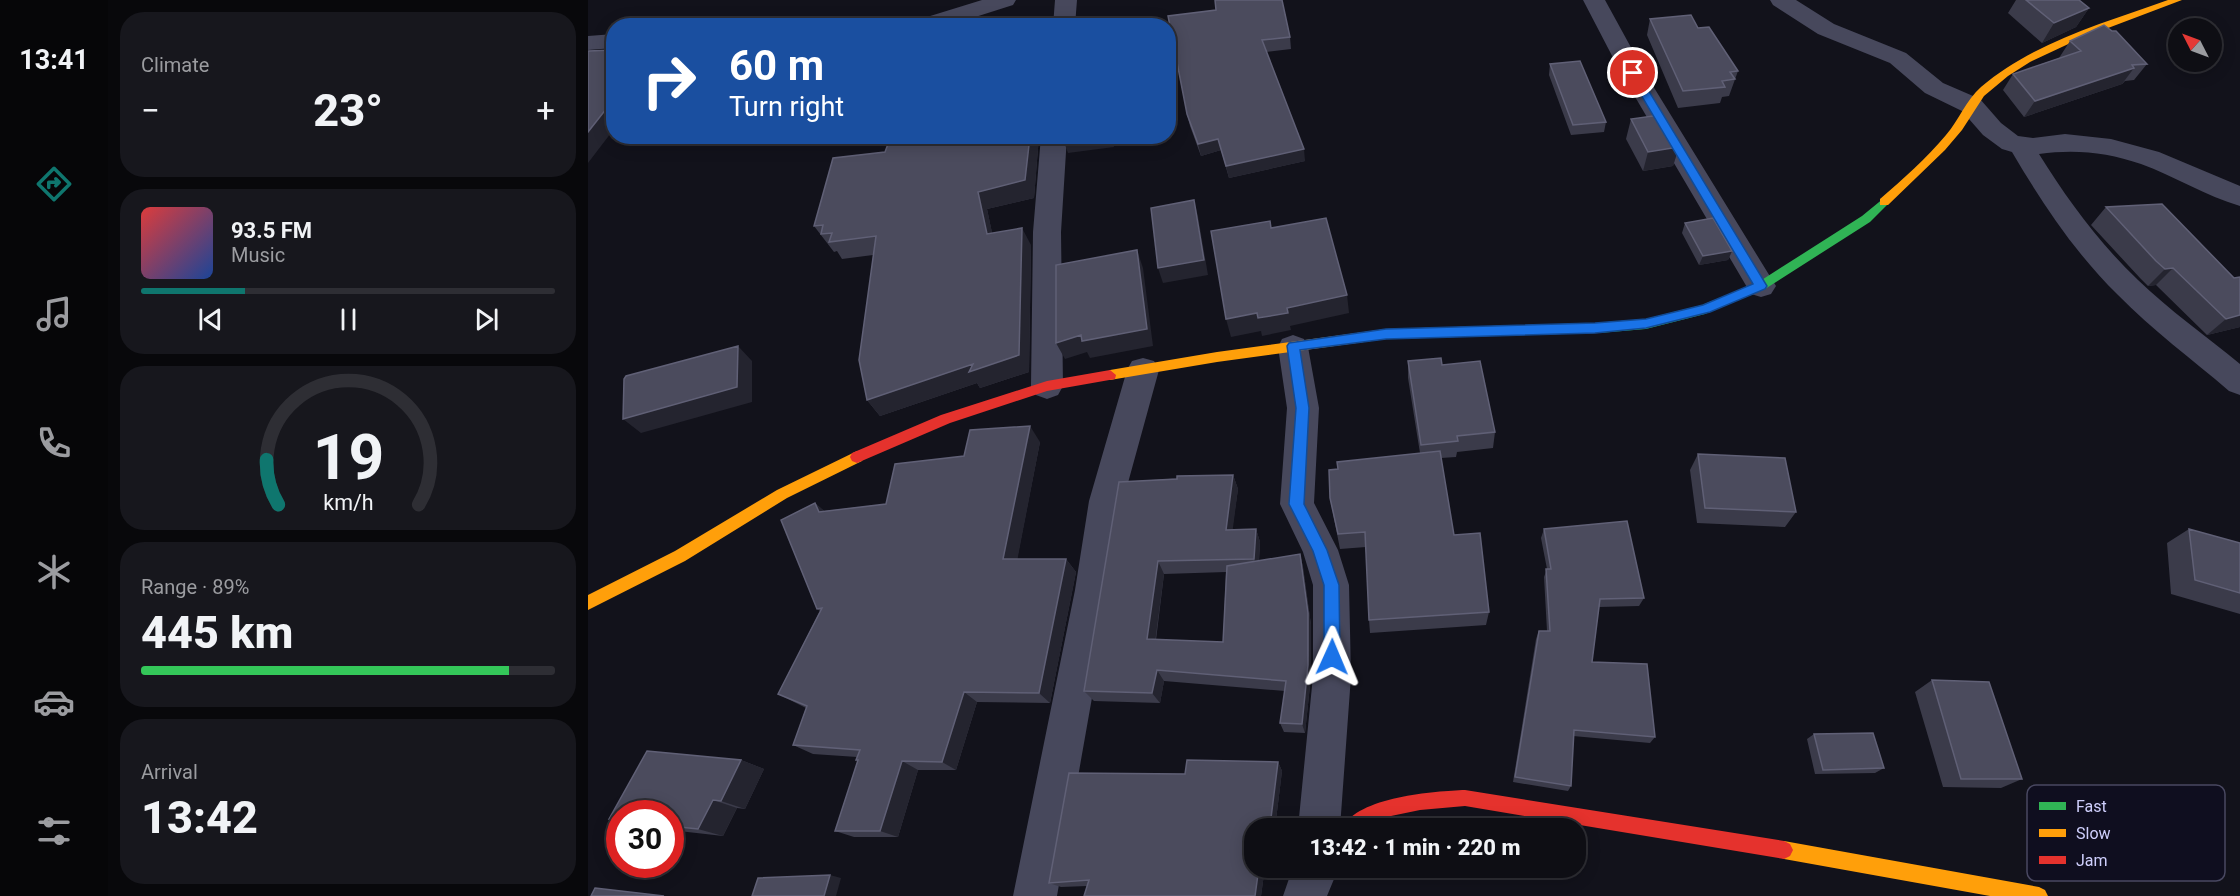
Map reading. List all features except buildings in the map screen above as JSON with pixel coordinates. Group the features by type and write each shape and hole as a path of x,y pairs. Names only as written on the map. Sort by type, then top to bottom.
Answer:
{"street":[{"path":"948,18 1005,0"},
{"path":"1065,18 1066,0"},
{"path":"1594,0 1633,73 1761,286"},
{"path":"1781,0 1826,29 1898,58 1934,88 1971,105 2003,138 2022,146 2065,142 2111,147 2150,158 2240,197"},
{"path":"588,603 680,556 782,494 837,466 946,419 1047,386 1087,377 1386,334 1595,328 1646,324 1705,309 1761,286 1866,219 1930,160 1959,127 1981,92 2020,65 2075,38 2177,0"},
{"path":"588,42 606,41"},
{"path":"1047,386 1047,232 1053,144"},
{"path":"2022,146 2057,203 2110,269 2146,304 2240,382"},
{"path":"1293,346 1303,408 1297,504 1326,567 1331,585 1333,618 1332,676 1320,818"},
{"path":"1035,896 1093,590 1106,501 1143,370"},
{"path":"1365,818 1396,804 1431,799 1465,798 1665,829 2039,896"}],"traffic: fast":[{"path":"1599,328 1646,324 1705,309 1761,286 1866,219 1884,202"}],"traffic: slow":[{"path":"1884,202 1941,148 1958,128 1980,94 2004,74 2027,60 2076,37 2177,0"},
{"path":"1110,375 1217,357 1386,334 1599,328"},
{"path":"588,603 680,556 782,494 857,457"},
{"path":"1784,850 2039,896"}],"traffic: jam":[{"path":"857,457 946,419 1047,386 1110,375"},
{"path":"1367,818 1391,807 1420,801 1465,798 1784,850"}],"route":[{"path":"1332,657 1331,585 1320,550 1297,504 1296,489 1303,408 1293,346 1386,334 1595,328 1646,324 1705,309 1761,286 1703,193 1633,73"}]}
